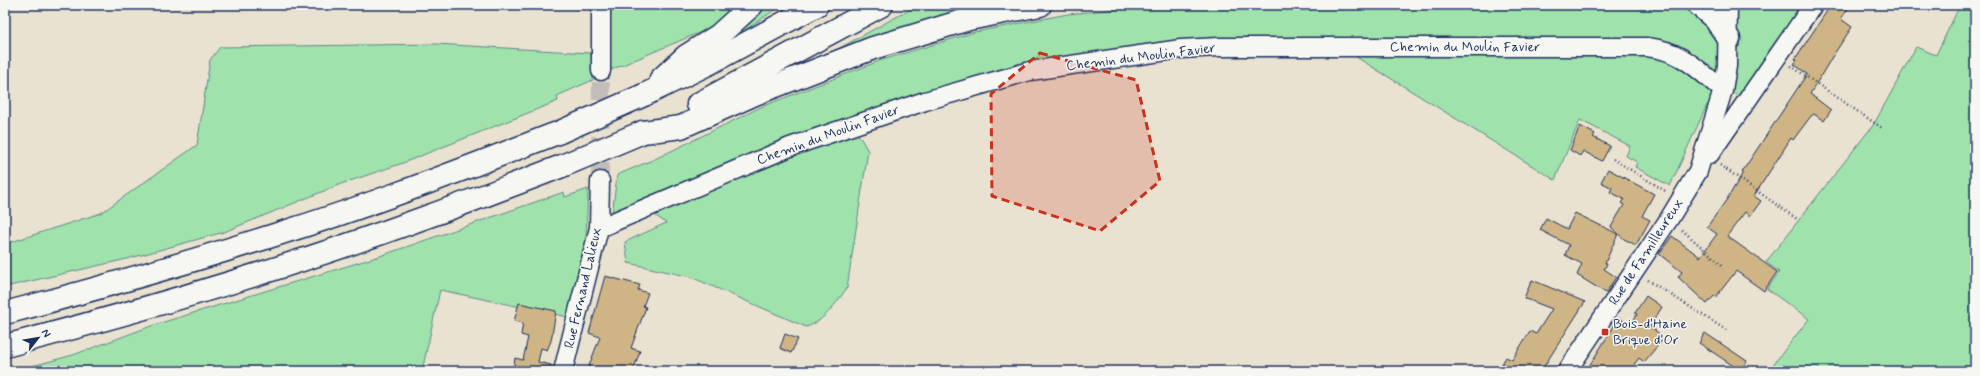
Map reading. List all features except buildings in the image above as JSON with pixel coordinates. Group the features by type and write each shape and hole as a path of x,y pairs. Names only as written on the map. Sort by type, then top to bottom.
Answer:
{"highway":[{"path":"644,95 686,56 719,35 752,5"},
{"path":"5,312 80,293 282,233 416,187 560,132 644,95 710,63 817,5"},
{"path":"5,346 87,325 288,264 429,217 562,166 643,132 730,88 882,5"},
{"path":"643,132 682,127 755,94 873,48 969,19 1040,5"},
{"path":"1698,5 1715,18 1729,39"}],"street":[{"path":"601,5 601,71"},
{"name":"Rue de Familleureux","path":"1703,164 1723,90 1727,66 1729,39 1728,5"},
{"name":"Rue de Familleureux","path":"1567,371 1635,271 1703,164 1813,5"},
{"name":"Chemin du Moulin Favier","path":"599,228 790,147 925,101 1030,71 1181,49 1219,47 1646,46 1676,54 1723,90"},
{"name":"Rue Fernand Lalieux","path":"563,371 599,228 600,181"}],"path":[{"path":"1777,56 1882,128"},
{"path":"1613,159 1680,200"},
{"path":"1703,164 1797,219"},
{"path":"1669,219 1722,265"},
{"path":"1635,271 1726,330"}],"highlighted area":[{"path":"1040,53 1136,80 1160,181 1100,231 992,196 991,94"}],"green space":[{"path":"605,5 739,5 710,28 611,70"},
{"path":"763,5 782,5 717,49"},
{"path":"918,5 997,5 794,73"},
{"path":"1670,5 1679,7 1702,20 1713,34 1717,42 1719,69 1711,72 1723,90 1718,110 1707,105 1670,186 1635,167 1637,162 1626,156 1630,146 1580,120 1555,180 1340,47 1103,60 850,127 860,137 868,151 847,288 834,306 824,316 812,325 806,327 691,277 628,263 625,242 666,223 646,209 611,223 617,175 657,158 761,107 879,61 975,32 1068,14 1138,7"},
{"path":"1738,5 1798,5 1799,13 1739,97 1732,92 1734,39"},
{"path":"1960,5 1975,5 1975,371 1768,371 1809,319 1767,289 1779,272 1766,262 1874,124 1916,47 1936,55"},
{"path":"436,44 591,53 593,80 557,96 558,101 403,163 341,184 224,232 127,259 5,287 5,244 101,213 197,145 210,60 220,47"},
{"path":"588,189 586,238 568,317 440,290 422,371 14,371 73,355 154,325 380,256 564,192 565,197"}],"tunnel":[{"path":"600,181 601,71"}],"place":[{"name":"Bois-d'Haine Brique d'Or","path":"1605,332"}]}
